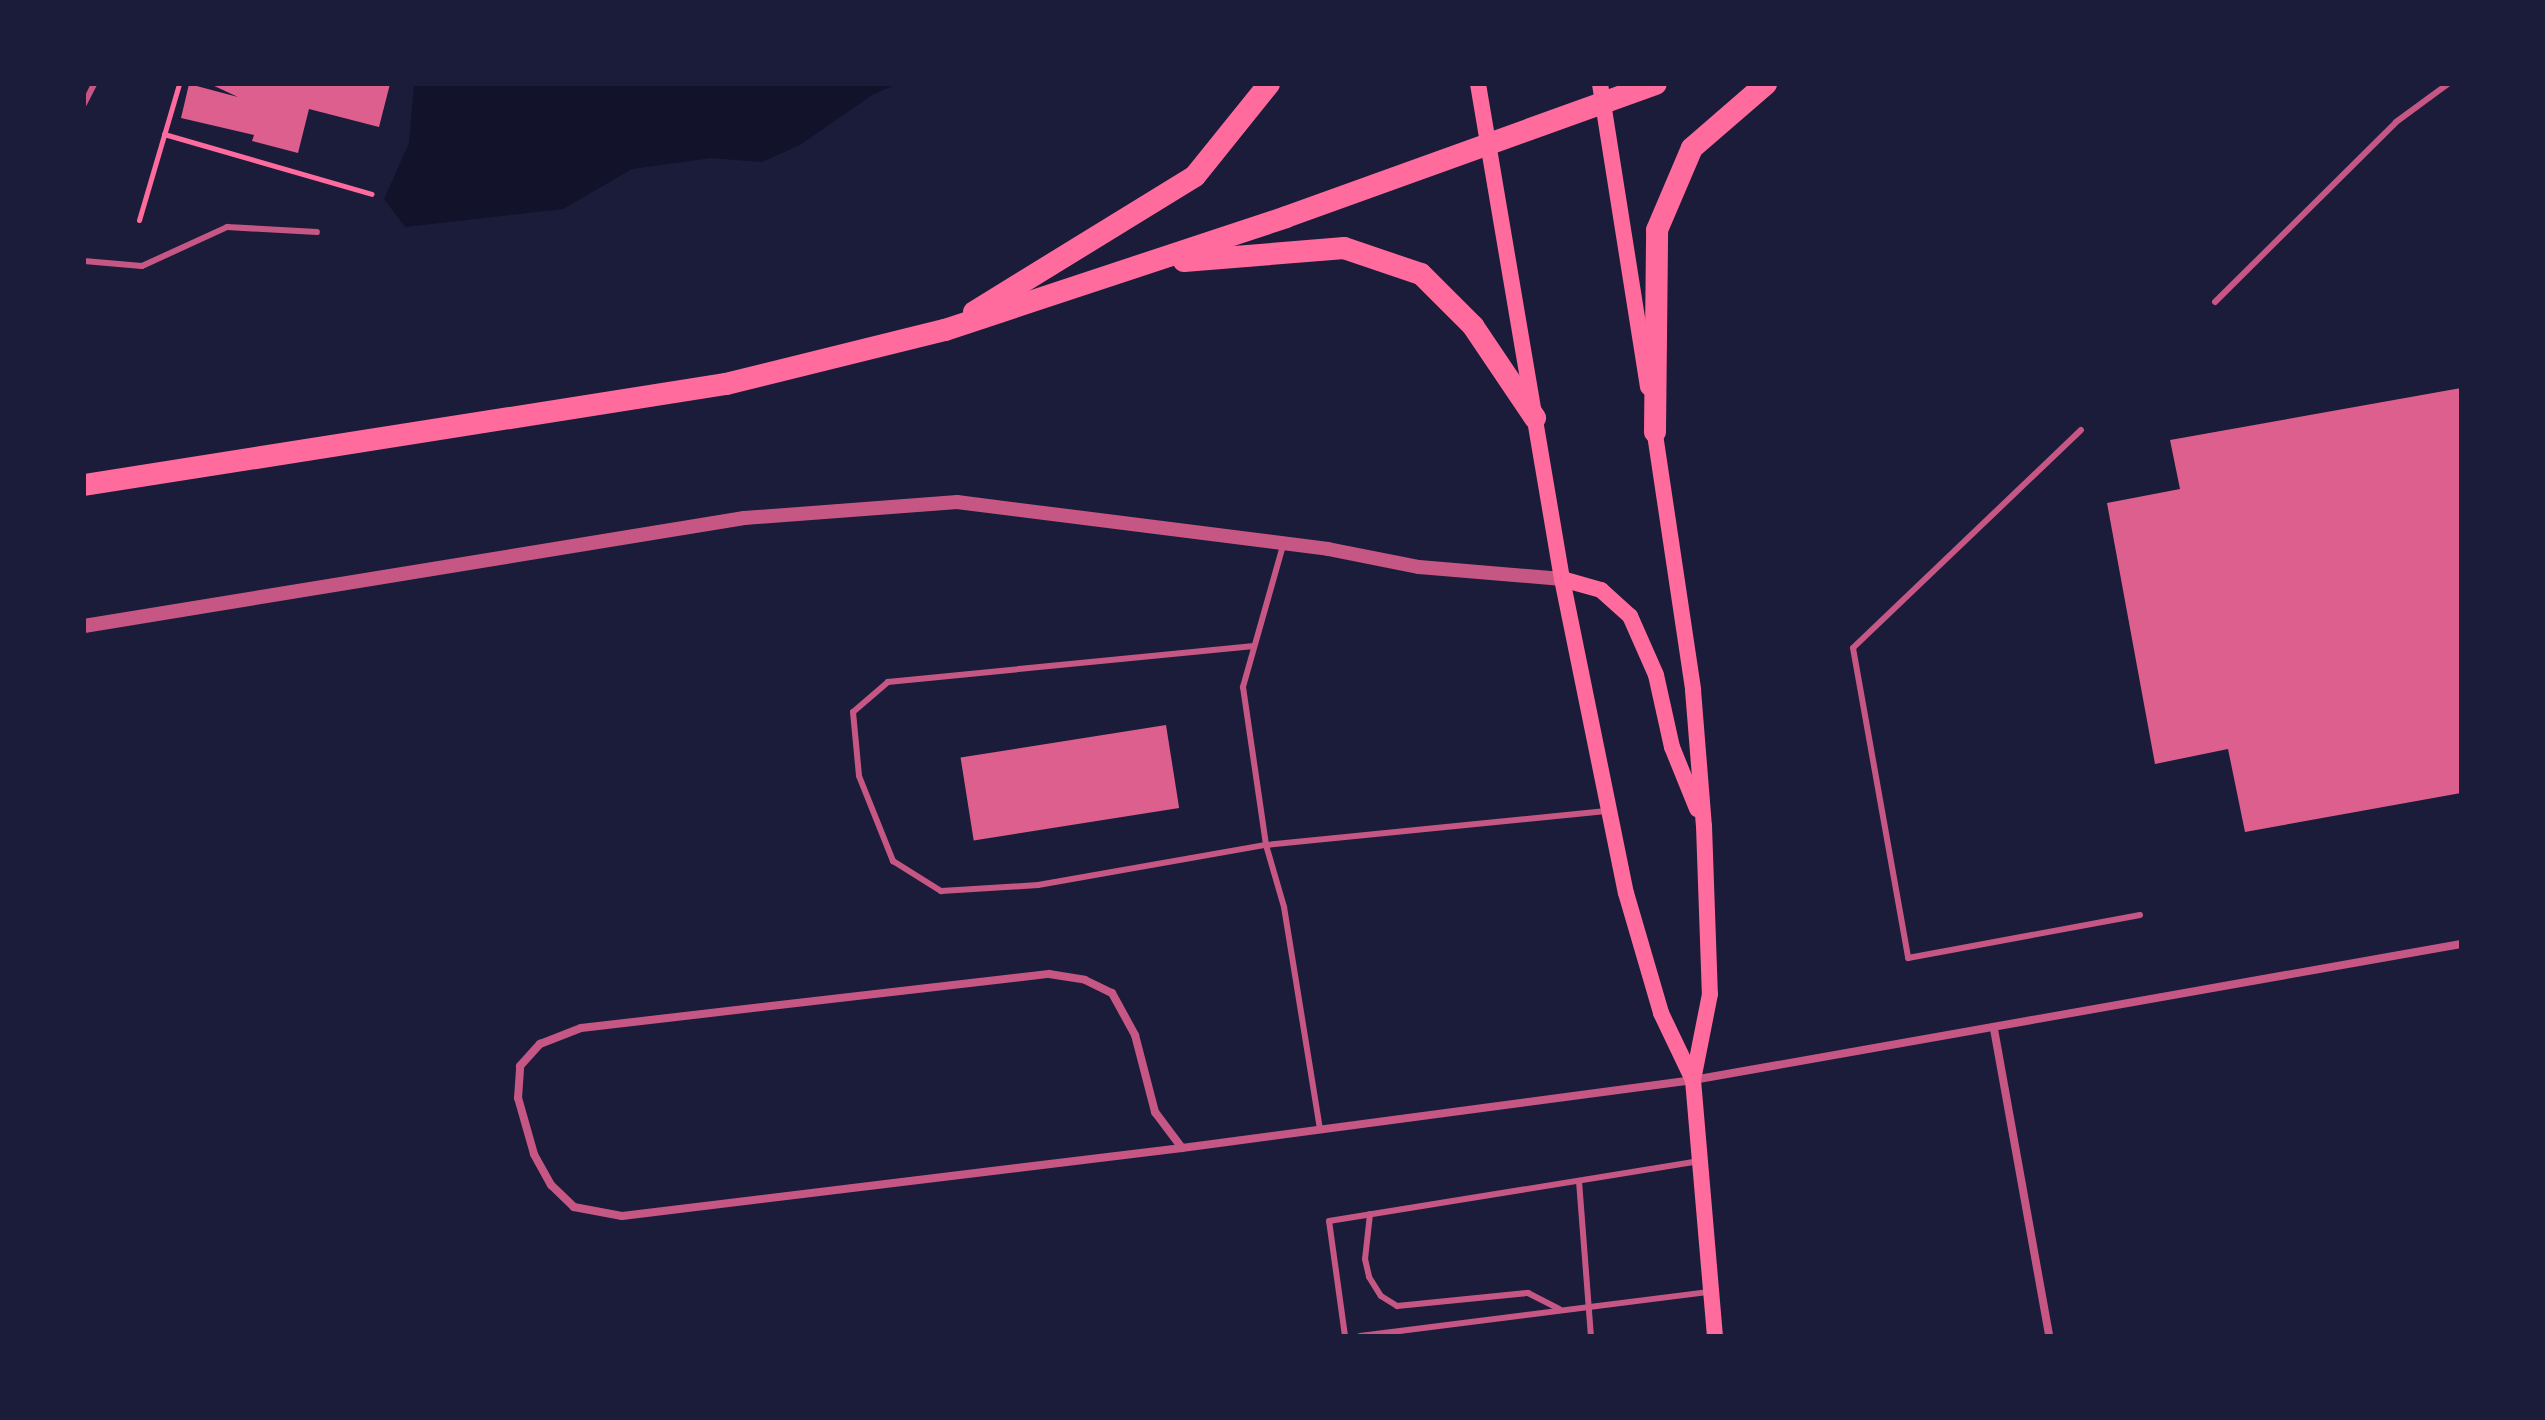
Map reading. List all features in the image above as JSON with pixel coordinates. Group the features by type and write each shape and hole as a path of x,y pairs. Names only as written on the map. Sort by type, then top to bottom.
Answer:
{"highway":[{"path":"945,330 1195,176 1269,84"},
{"path":"84,485 726,384 945,330 1151,263 1488,144 1601,94 1656,84"},
{"path":"1655,432 1657,230 1692,148 1766,84"},
{"path":"1151,263 1344,248 1421,274 1473,326 1535,418"}],"main road":[{"path":"1478,84 1562,579 1610,811 1661,1013 1693,1080"},
{"path":"1601,94 1693,690 1704,826 1710,994 1693,1080 1715,1336"},
{"path":"1562,579 1601,590 1630,616 1656,675 1672,747 1704,826"}],"street":[{"path":"84,626 818,509 957,502 1024,506 1284,542 1419,567 1562,579"},
{"path":"1182,1148 1155,1112 1135,1035 1112,993 1085,980 1049,974 581,1028 527,1054 517,1080 534,1154 551,1185 574,1207 603,1216 1182,1148 1693,1080 2461,944"},
{"path":"1994,1029 2049,1336"}],"lane":[{"path":"84,104 94,84"},
{"path":"2215,302 2396,122 2448,84"},
{"path":"84,261 142,266 227,227 317,232"},
{"path":"2081,430 1853,648 1908,958 2140,915"},
{"path":"1284,542 1243,687 1266,845 1284,907 1320,1129"},
{"path":"1254,646 888,682 853,712 859,776 893,861 941,891 1038,885 1266,845 1610,811"},
{"path":"1345,1336 1329,1221 1698,1161"},
{"path":"1579,1181 1592,1308 1591,1336"},
{"path":"1370,1214 1365,1259 1369,1277 1381,1296 1397,1306 1528,1293 1560,1309"},
{"path":"1360,1336 1709,1292"}],"path":[{"path":"139,220 179,84"},
{"path":"164,134 372,194"}],"shaded area":[{"path":"414,84 897,84 872,95 800,145 762,162 711,158 632,169 563,209 405,227 384,199 409,143"}],"building":[{"path":"189,84 238,97 210,84 390,84 379,127 309,109 298,153 252,141 254,135 181,118"},
{"path":"2461,388 2461,793 2245,832 2228,749 2155,764 2107,503 2180,489 2170,440"},
{"path":"1166,725 1179,808 974,841 961,758"}]}
